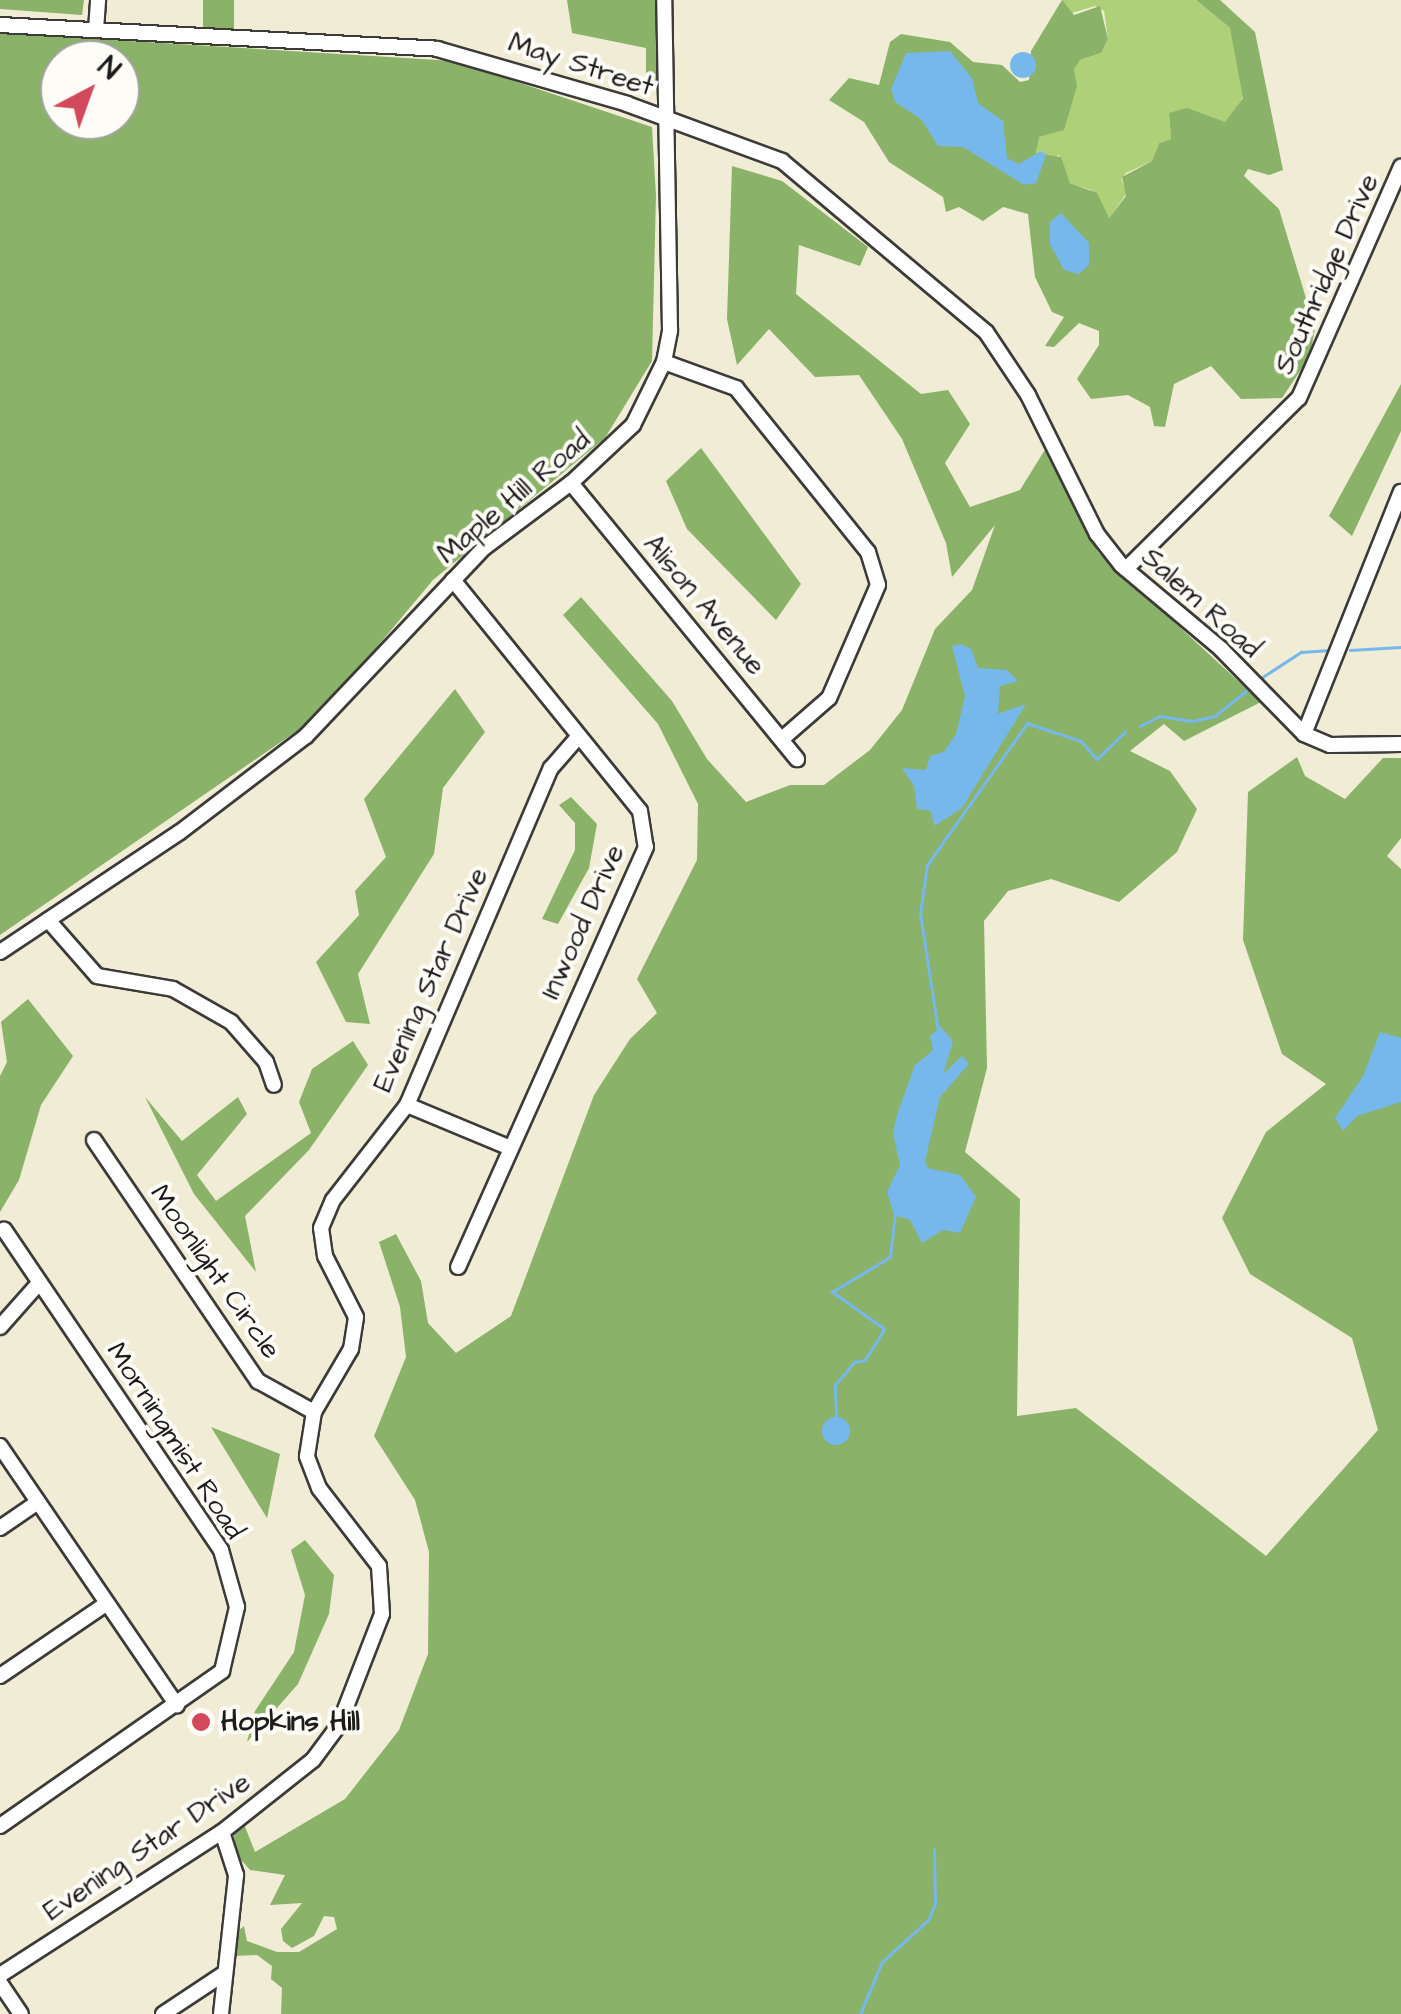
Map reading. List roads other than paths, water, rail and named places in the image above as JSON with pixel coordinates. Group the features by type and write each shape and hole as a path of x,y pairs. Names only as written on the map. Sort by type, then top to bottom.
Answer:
{"street":[{"path":"96,30 98,0"},
{"name":"Maple Hill Road","path":"0,952 306,736 484,548 571,483 632,425 664,362 672,293 664,0"},
{"name":"May Street","path":"0,24 437,50 773,156 812,182 986,332 1035,409"},
{"name":"Southridge Drive","path":"1126,569 1299,398 1401,167"},
{"path":"664,362 736,388 868,552 878,585 829,698 782,739"},
{"name":"Salem Road","path":"1035,409 1097,534 1126,569 1221,650 1304,734"},
{"name":"Alison Avenue","path":"571,483 797,759"},
{"path":"1401,492 1304,734 1330,744 1401,744"},
{"name":"Inwood Drive","path":"453,580 640,811 646,847 508,1147 458,1268"},
{"name":"Evening Star Drive","path":"0,1975 222,1832 313,1760 338,1724 382,1614 378,1566 319,1488 307,1456 314,1412 351,1349 356,1316 325,1256 321,1228 333,1200 406,1104 551,768 578,737"},
{"path":"48,920 97,976 173,989 231,1022 266,1062 274,1085"},
{"path":"406,1104 508,1147"},
{"name":"Moonlight Circle","path":"94,1140 258,1381 314,1412"},
{"name":"Morningmist Road","path":"0,1826 222,1670 237,1607 221,1550 4,1229"},
{"path":"0,1327 39,1282"},
{"path":"0,1446 177,1705"},
{"path":"0,1528 38,1502"},
{"path":"0,1676 106,1604"},
{"path":"221,2014 236,1875 222,1832"},
{"path":"162,2014 226,1973"},
{"path":"0,1983 20,2014"}],"water":[{"path":"950,51 972,78 978,103 1003,121 1007,158 1019,164 1041,151 1046,155 1036,183 1024,185 963,147 938,146 921,119 895,102 891,89 906,53"},
{"path":"1023,52 1032,56 1036,65 1032,74 1023,78 1014,74 1010,65 1014,56"},
{"path":"1061,213 1089,243 1089,265 1079,274 1064,270 1050,244 1050,222"},
{"path":"961,644 971,649 978,668 1007,670 1018,681 1000,686 998,714 1026,704 962,808 934,826 931,811 917,809 914,786 902,768 926,770 930,756 944,752 956,734 965,696 952,646"},
{"path":"941,1027 953,1041 943,1074 962,1056 969,1064 940,1097 925,1161 928,1168 960,1175 976,1197 960,1233 943,1230 922,1243 910,1220 894,1215 887,1192 900,1165 893,1134 897,1115 915,1065 933,1050 930,1036"},
{"path":"1380,1032 1401,1038 1401,1102 1357,1116 1343,1131 1335,1118 1363,1076"},
{"path":"836,1417 846,1421 850,1431 846,1441 836,1445 826,1441 822,1431 826,1421"}],"waterway":[{"path":"1350,650 1401,647"},
{"path":"1261,678 1301,652 1330,650"},
{"path":"1140,726 1160,716 1192,721 1215,716 1247,690"},
{"path":"938,1031 920,914 927,865 1027,723 1081,741 1097,759 1125,732"},
{"path":"836,1418 835,1385 854,1362 865,1360 884,1329 832,1292 890,1257 895,1213"},
{"path":"860,2014 882,1962 928,1920 935,1904 934,1850"}],"place":[{"name":"Hopkins Hill","path":"201,1722"}]}
